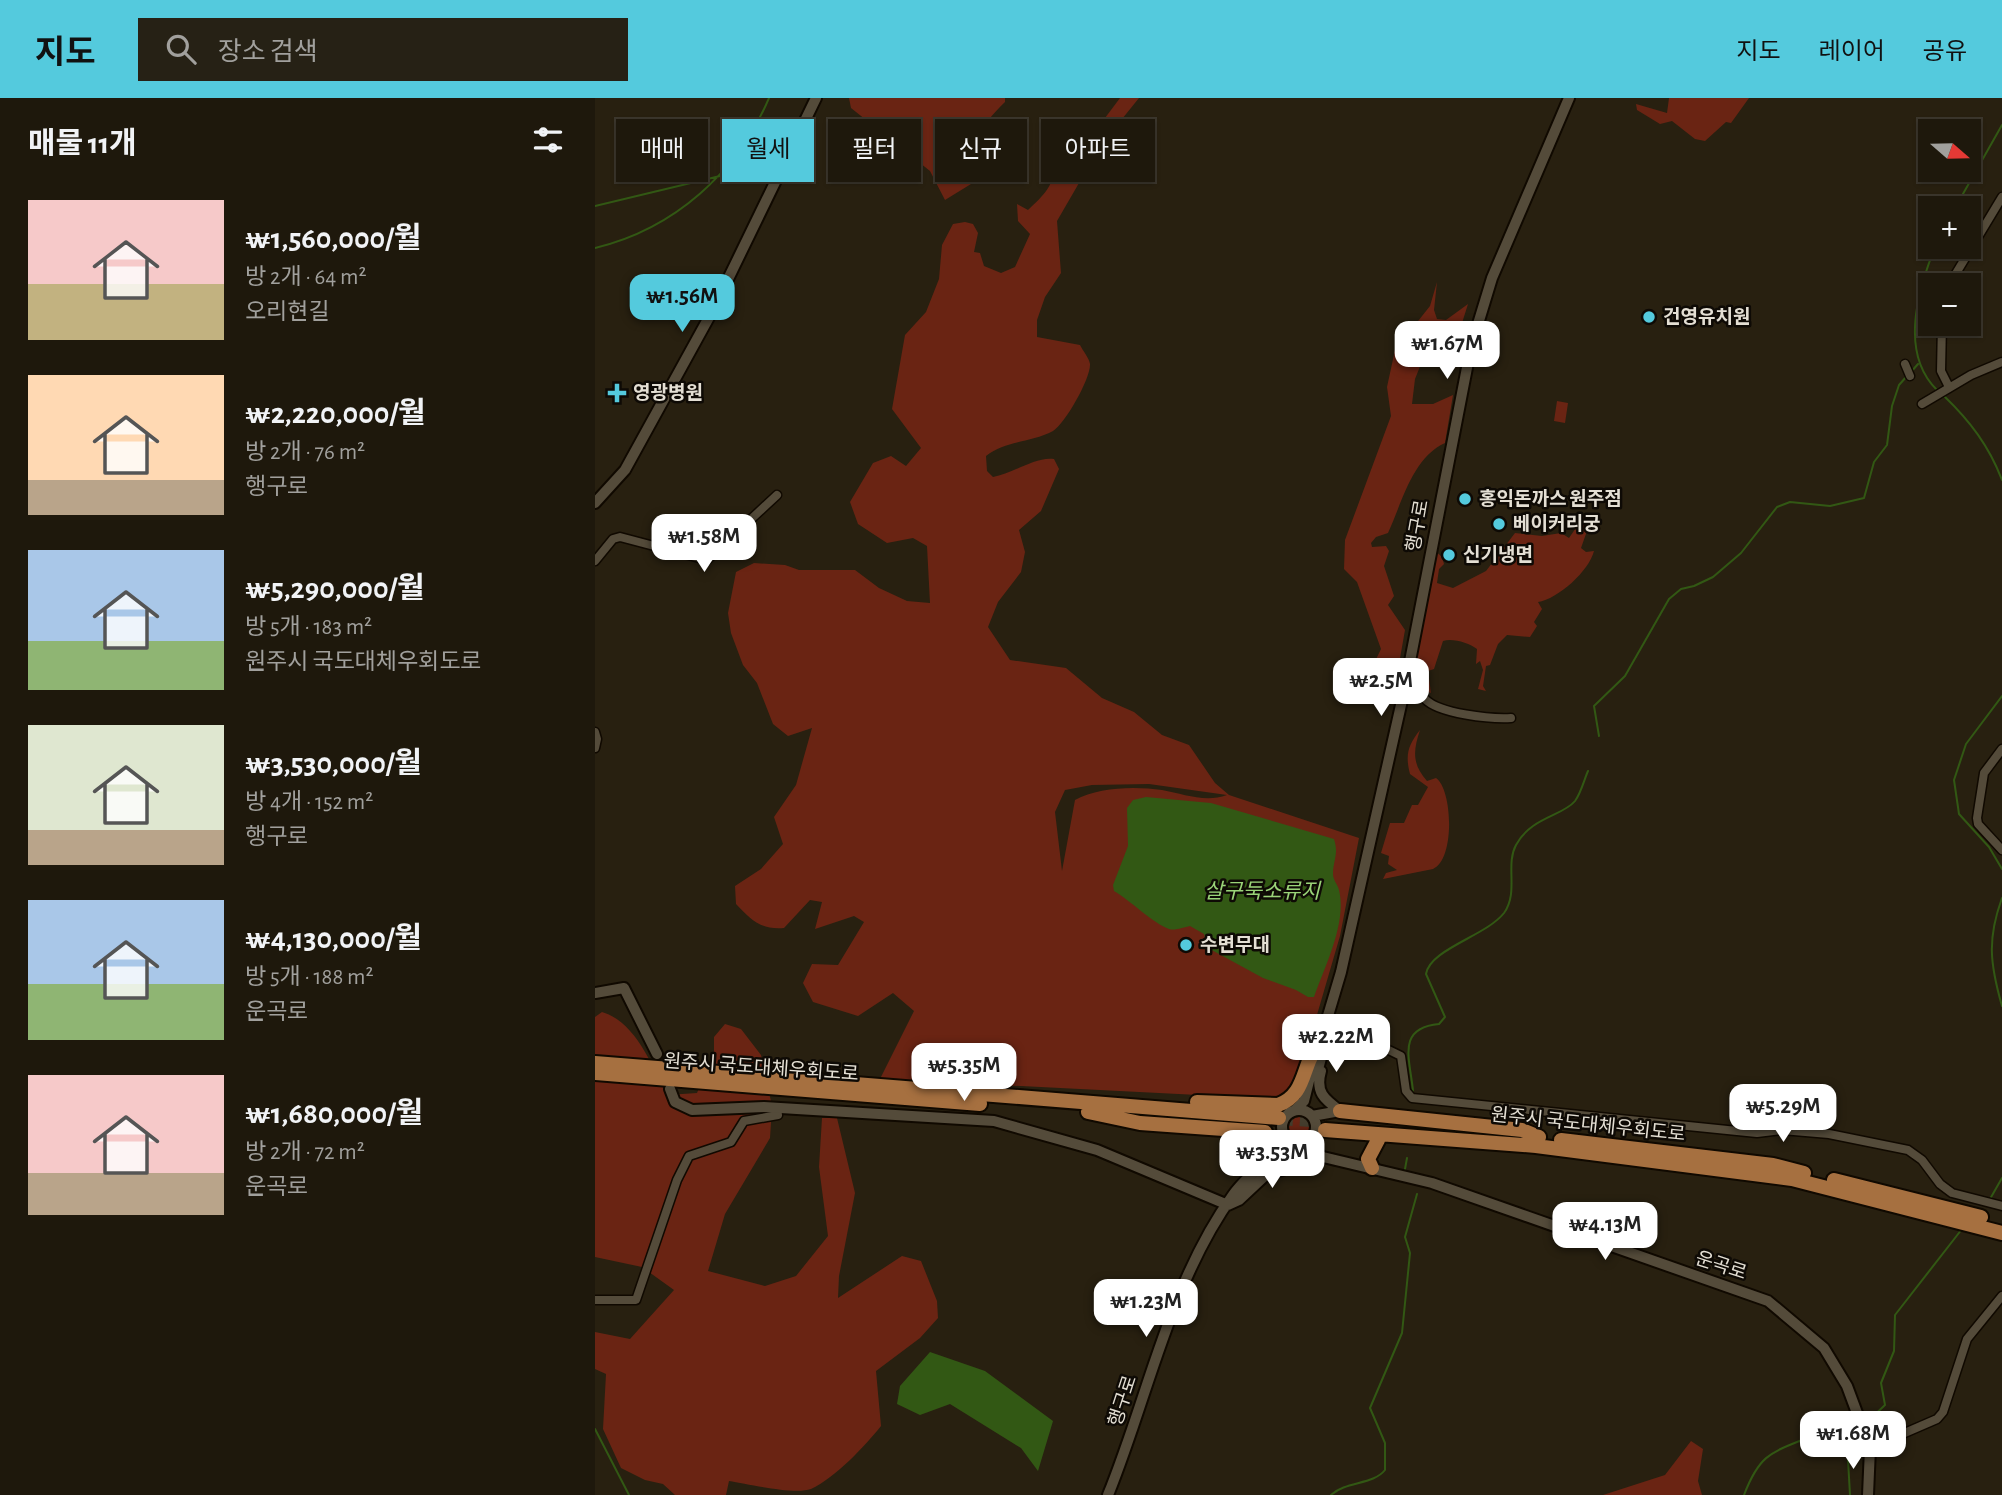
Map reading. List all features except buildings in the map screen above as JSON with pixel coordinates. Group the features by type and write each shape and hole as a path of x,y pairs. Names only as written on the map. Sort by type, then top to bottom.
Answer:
{"highway":[{"path":"1284,1120 1299,1091 1314,1049 1322,1043"},
{"path":"595,1063 620,1071"},
{"path":"595,1073 620,1071"},
{"name":"원주시 국도대체우회도로","path":"620,1071 1284,1120"},
{"path":"1088,1107 1140,1123 1265,1132"},
{"path":"1340,1111 1522,1130 1537,1142"},
{"path":"1312,1130 1378,1140 1519,1150 1537,1142"},
{"path":"1312,1130 1537,1142 1792,1179 1965,1218 2002,1223"},
{"path":"1373,1168 1368,1159 1378,1140"},
{"path":"1965,1218 2002,1233"}],"street":[{"path":"595,503 625,470 713,310 816,98"},
{"name":"행구로","path":"1312,1130 1308,1103 1341,972 1405,687 1471,347 1492,278 1569,98"},
{"path":"1956,273 2002,197"},
{"path":"1942,336 1941,371 1949,387"},
{"path":"1924,402 2002,362"},
{"path":"1905,364 1910,376"},
{"path":"595,561 613,539 620,537 707,560 778,495"},
{"path":"1409,663 1420,691 1428,702 1441,709 1511,718"},
{"path":"595,732 595,748"},
{"path":"2002,750 1984,773 1977,818 1978,824 2002,850"},
{"name":"행구로","path":"1322,1043 1343,980 1341,972"},
{"path":"595,993 624,988 657,1054"},
{"path":"1331,1021 1401,1056 1406,1091 1412,1098 1757,1133 1782,1130 1829,1134 1908,1150 1922,1160 1940,1184 1952,1193 2002,1206"},
{"path":"670,1089 675,1102 692,1110 777,1108 994,1121 1097,1150 1228,1205 1239,1200 1312,1130 1340,1111 1327,1101 1318,1086 1322,1043"},
{"path":"595,1300 636,1300 677,1180 689,1156 731,1142 744,1121 778,1115 777,1108"},
{"path":"1284,1120 1312,1130"},
{"path":"1264,1176 1323,1157 1312,1130 1284,1120"},
{"path":"1274,1154 1275,1143 1265,1132 1284,1120"},
{"path":"1228,1205 1232,1195 1274,1154 1284,1120"},
{"name":"운곡로","path":"1323,1157 1432,1183 1768,1301 1824,1348 1847,1386 1869,1445 1868,1495"},
{"name":"행구로","path":"1108,1495 1158,1349 1205,1242 1228,1205"},
{"path":"1869,1445 1937,1419 1943,1412 1967,1339 2002,1296"}],"shaded area":[{"path":"849,98 1005,98 1005,102 989,119 935,119 935,181 930,171 921,164 921,119 865,119 851,108"},
{"path":"1120,98 1139,98 1122,119 1104,119"},
{"path":"1669,98 1749,98 1731,123 1726,122 1705,141 1695,139 1672,121 1660,124 1637,110 1636,104 1667,113"},
{"path":"936,182 971,182 971,184 945,200"},
{"path":"1050,182 1080,182 1057,221 1061,273 1045,297 1037,320 1037,337 1080,345 1090,364 1082,390 1058,427 1036,438 1002,447 986,456 987,471 993,477 1047,459 1054,459 1059,469 1041,511 1019,530 1025,552 1021,572 998,602 988,627 1010,660 1066,668 1102,698 1134,712 1162,735 1189,745 1215,783 1229,795 1359,838 1340,936 1312,1032 1294,1085 1279,1099 880,1079 914,1011 893,993 858,1016 813,1002 803,983 812,964 838,965 864,922 854,916 815,929 822,902 810,900 784,928 776,928 763,926 736,904 735,886 761,869 783,844 774,817 796,785 812,728 788,736 773,724 757,683 743,665 731,633 728,613 736,572 754,563 785,565 799,570 855,570 879,588 907,601 930,603 927,546 913,538 887,543 858,524 850,502 873,463 891,456 906,466 921,448 892,409 905,335 926,312 939,279 942,245 953,224 973,224 978,233 974,252 980,253 984,266 1001,273 1015,267 1030,234 1018,221 1017,204 1028,210","holes":["1149,784 1227,795 1203,798 1162,790 1129,788 1095,792 1075,800 1062,871 1055,812 1065,790 1092,785"]},
{"path":"1437,282 1434,310 1437,319 1446,320 1468,304 1457,339 1427,324 1423,359 1415,379 1412,404 1433,404 1453,395 1445,443 1424,459 1416,470 1388,533 1376,537 1371,543 1372,547 1386,546 1389,551 1384,566 1394,596 1388,605 1405,630 1399,664 1371,683 1364,684 1381,649 1357,582 1344,569 1345,540 1391,416 1387,387 1395,350 1430,306"},
{"path":"1557,401 1568,403 1565,423 1554,421"},
{"path":"1584,516 1589,518 1583,524 1587,531 1581,548 1586,552 1594,551 1591,559 1572,583 1554,596 1538,602 1542,609 1534,622 1537,626 1530,637 1507,635 1498,644 1490,665 1486,666 1483,686 1486,691 1478,689 1483,670 1480,661 1476,664 1477,649 1451,640 1443,641 1434,669 1428,671 1431,693 1424,690 1411,663 1433,549 1442,557 1444,564 1439,569 1437,583 1453,588 1486,571 1515,533 1542,536 1561,533 1569,538"},
{"path":"1420,730 1415,751 1416,763 1427,781 1436,778 1446,796 1449,825 1445,853 1433,869 1383,879 1386,873 1397,870 1388,864 1389,856 1381,853 1390,823 1404,823 1412,805 1418,805 1428,787 1410,774 1409,767 1409,750"},
{"path":"602,1012 614,1017 634,1035 667,1095 697,1093 714,1052 714,1037 725,1024 741,1029 761,1055 772,1106 770,1138 725,1214 708,1271 765,1286 796,1276 828,1236 819,1167 822,1118 837,1118 855,1193 839,1276 838,1298 902,1256 921,1261 937,1301 938,1318 920,1338 876,1371 881,1426 839,1470 811,1489 783,1490 729,1481 726,1495 675,1495 663,1484 645,1480 621,1468 603,1429 606,1374 595,1369 595,1332 630,1339 674,1290 642,1267 595,1257 595,1017"},
{"path":"1300,1117 1308,1120 1311,1128 1308,1136 1300,1139 1292,1136 1289,1128 1292,1120"},
{"path":"1691,1441 1703,1449 1698,1481 1702,1495 1603,1495 1665,1475"}],"water":[{"name":"살구둑소류지","path":"1146,797 1211,803 1334,839 1336,853 1333,874 1339,890 1340,916 1334,944 1314,997 1263,978 1208,948 1204,934 1190,926 1174,930 1163,926 1114,891 1113,885 1128,846 1127,808 1133,800"},
{"path":"930,1352 985,1371 1053,1421 1038,1471 1021,1448 950,1404 920,1415 897,1404 900,1386"}],"waterway":[{"path":"595,248 651,227 700,194 739,150 756,125 769,98"},
{"path":"1962,196 2002,125"},
{"path":"595,206 720,176"},
{"path":"1931,259 1918,301 1915,340 1925,375 1937,390"},
{"path":"1911,372 1918,364"},
{"path":"1599,736 1594,706 1625,676 1669,599 1681,589 1713,577 1741,553 1777,507 1790,502 1830,506 1864,498 1874,462 1887,445 1892,406 1899,385 1907,376"},
{"path":"1944,396 1978,435 2002,480"},
{"path":"2002,696 1966,744 1954,780 1959,814 1989,847 2002,869"},
{"path":"1413,1091 1409,1057 1411,1039 1416,1032 1439,1024 1445,1017 1426,974 1430,965 1437,957 1485,929 1504,913 1511,896 1512,861 1516,845 1530,828 1575,801 1588,771"},
{"path":"2002,898 1992,939 1993,964 2002,1006"},
{"path":"1405,1169 1407,1158"},
{"path":"1990,1199 2002,1178"},
{"path":"1331,1495 1344,1487 1374,1478 1385,1470 1385,1443 1370,1408 1402,1333 1410,1253 1405,1237 1417,1194"},
{"path":"1866,1423 1885,1405 1881,1383 1894,1351 1895,1315 1962,1229"},
{"path":"595,1429 629,1495"},
{"path":"1744,1495 1755,1472 1774,1452 1807,1438 1822,1443 1840,1442 1859,1430"},
{"path":"1847,1442 1850,1495"}],"tunnel":[{"path":"1279,1118 1326,1121"}],"place":[{"name":"건영유치원","path":"1649,317"},
{"name":"영광병원","path":"617,393"},
{"name":"홍익돈까스 원주점","path":"1465,499"},
{"name":"베이커리궁","path":"1499,524"},
{"name":"신기냉면","path":"1449,555"},
{"name":"수변무대","path":"1186,945"}]}
